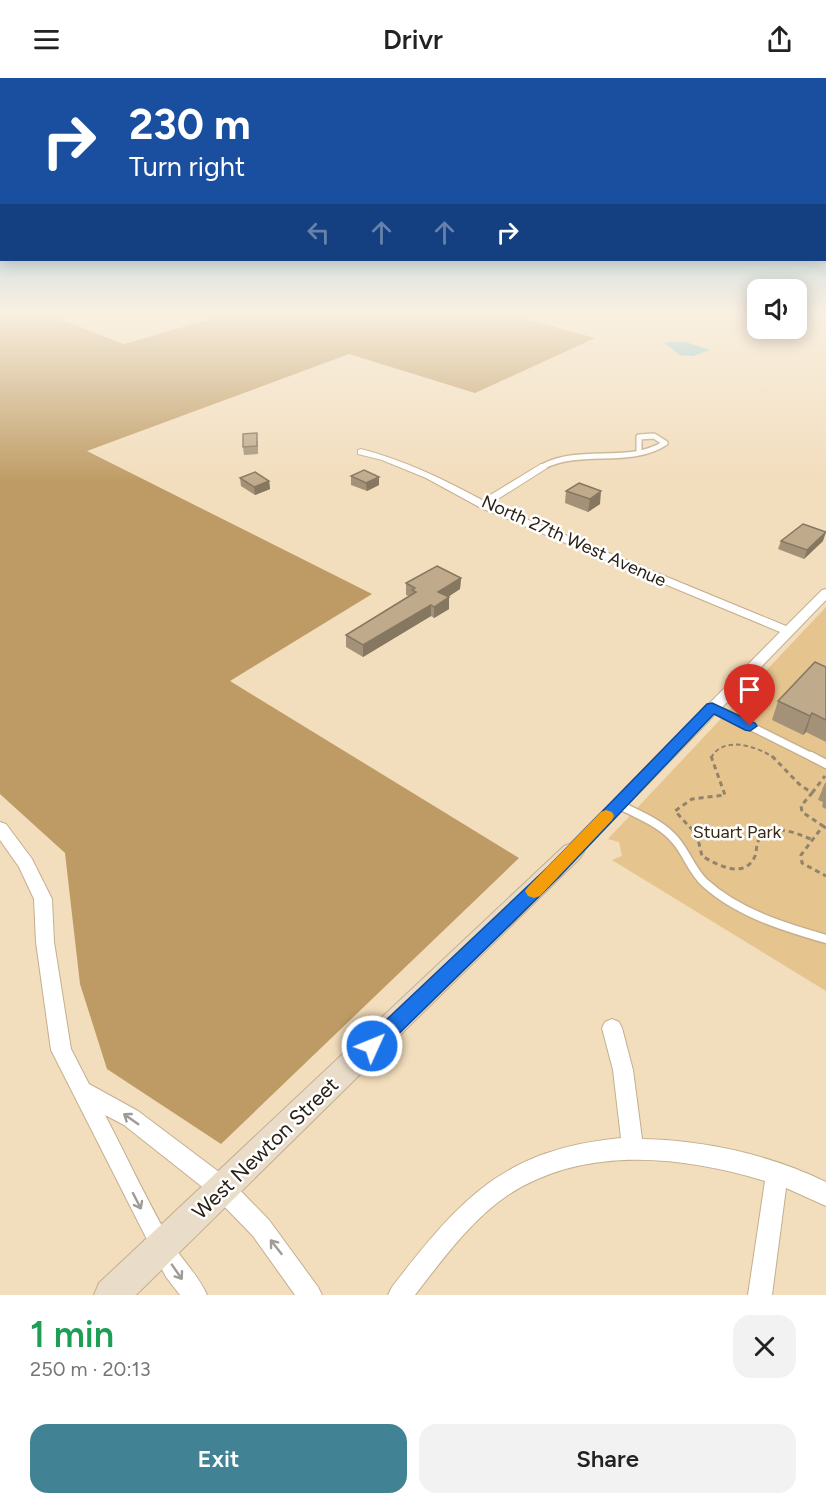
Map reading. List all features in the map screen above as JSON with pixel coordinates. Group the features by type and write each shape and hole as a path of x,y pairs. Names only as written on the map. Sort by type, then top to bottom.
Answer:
{"street":[{"name":"North 27th West Avenue","path":"361,452 377,455 429,476 483,504 788,631"},
{"path":"483,504 544,466"},
{"name":"West Newton Street","path":"111,1295 572,852 826,593"},
{"path":"0,828 26,864 43,899 45,942 61,1050 161,1247 174,1269 195,1295"},
{"path":"612,1028 623,1070 633,1148"},
{"path":"84,1092 131,1118 223,1189 261,1228 310,1295"},
{"path":"400,1295 445,1237 500,1188 539,1167 563,1158 633,1148 692,1152 777,1174 826,1195"},
{"path":"760,1295 777,1174"}],"lane":[{"path":"544,466 566,455 621,454 639,451 663,445 664,442 654,436 639,437 639,451"},
{"path":"712,707 826,764"},
{"path":"618,804 659,826 674,838 690,867 705,883 724,896 767,921 826,939"}],"path":[{"path":"812,793 800,787 779,762 769,754 738,742 723,746 711,756 713,766 722,781 725,795 712,798 696,797 684,801 675,811 698,833 702,843 702,856 728,869 744,868 754,858 759,839 766,833 796,832 813,840"},
{"path":"826,774 801,806 801,812 825,827 801,855 802,863 826,876"}],"green space":[{"name":"Stuart Park","path":"826,607 826,991 612,860 622,856 619,842 608,839"}],"shaded area":[{"path":"0,370 306,370 87,451 372,594 230,681 519,858 221,1144 107,1069 80,984 65,853 0,794"},
{"path":"400,370 526,370 475,393"}],"building":[{"path":"257,433 257,446 243,447 243,434"},
{"path":"364,470 379,477 366,483 351,476"},
{"path":"255,472 269,481 254,487 240,478"},
{"path":"579,483 601,491 590,499 566,491"},
{"path":"803,524 826,532 807,550 781,541"},
{"path":"437,566 461,578 438,592 449,597 363,645 346,635 416,592 412,590 415,588 406,583"},
{"path":"815,662 826,667 826,720 812,713 810,716 778,701"}],"slow traffic":[{"path":"534,891 606,816"}],"route":[{"path":"372,1046 554,872 712,707 750,726"}]}
